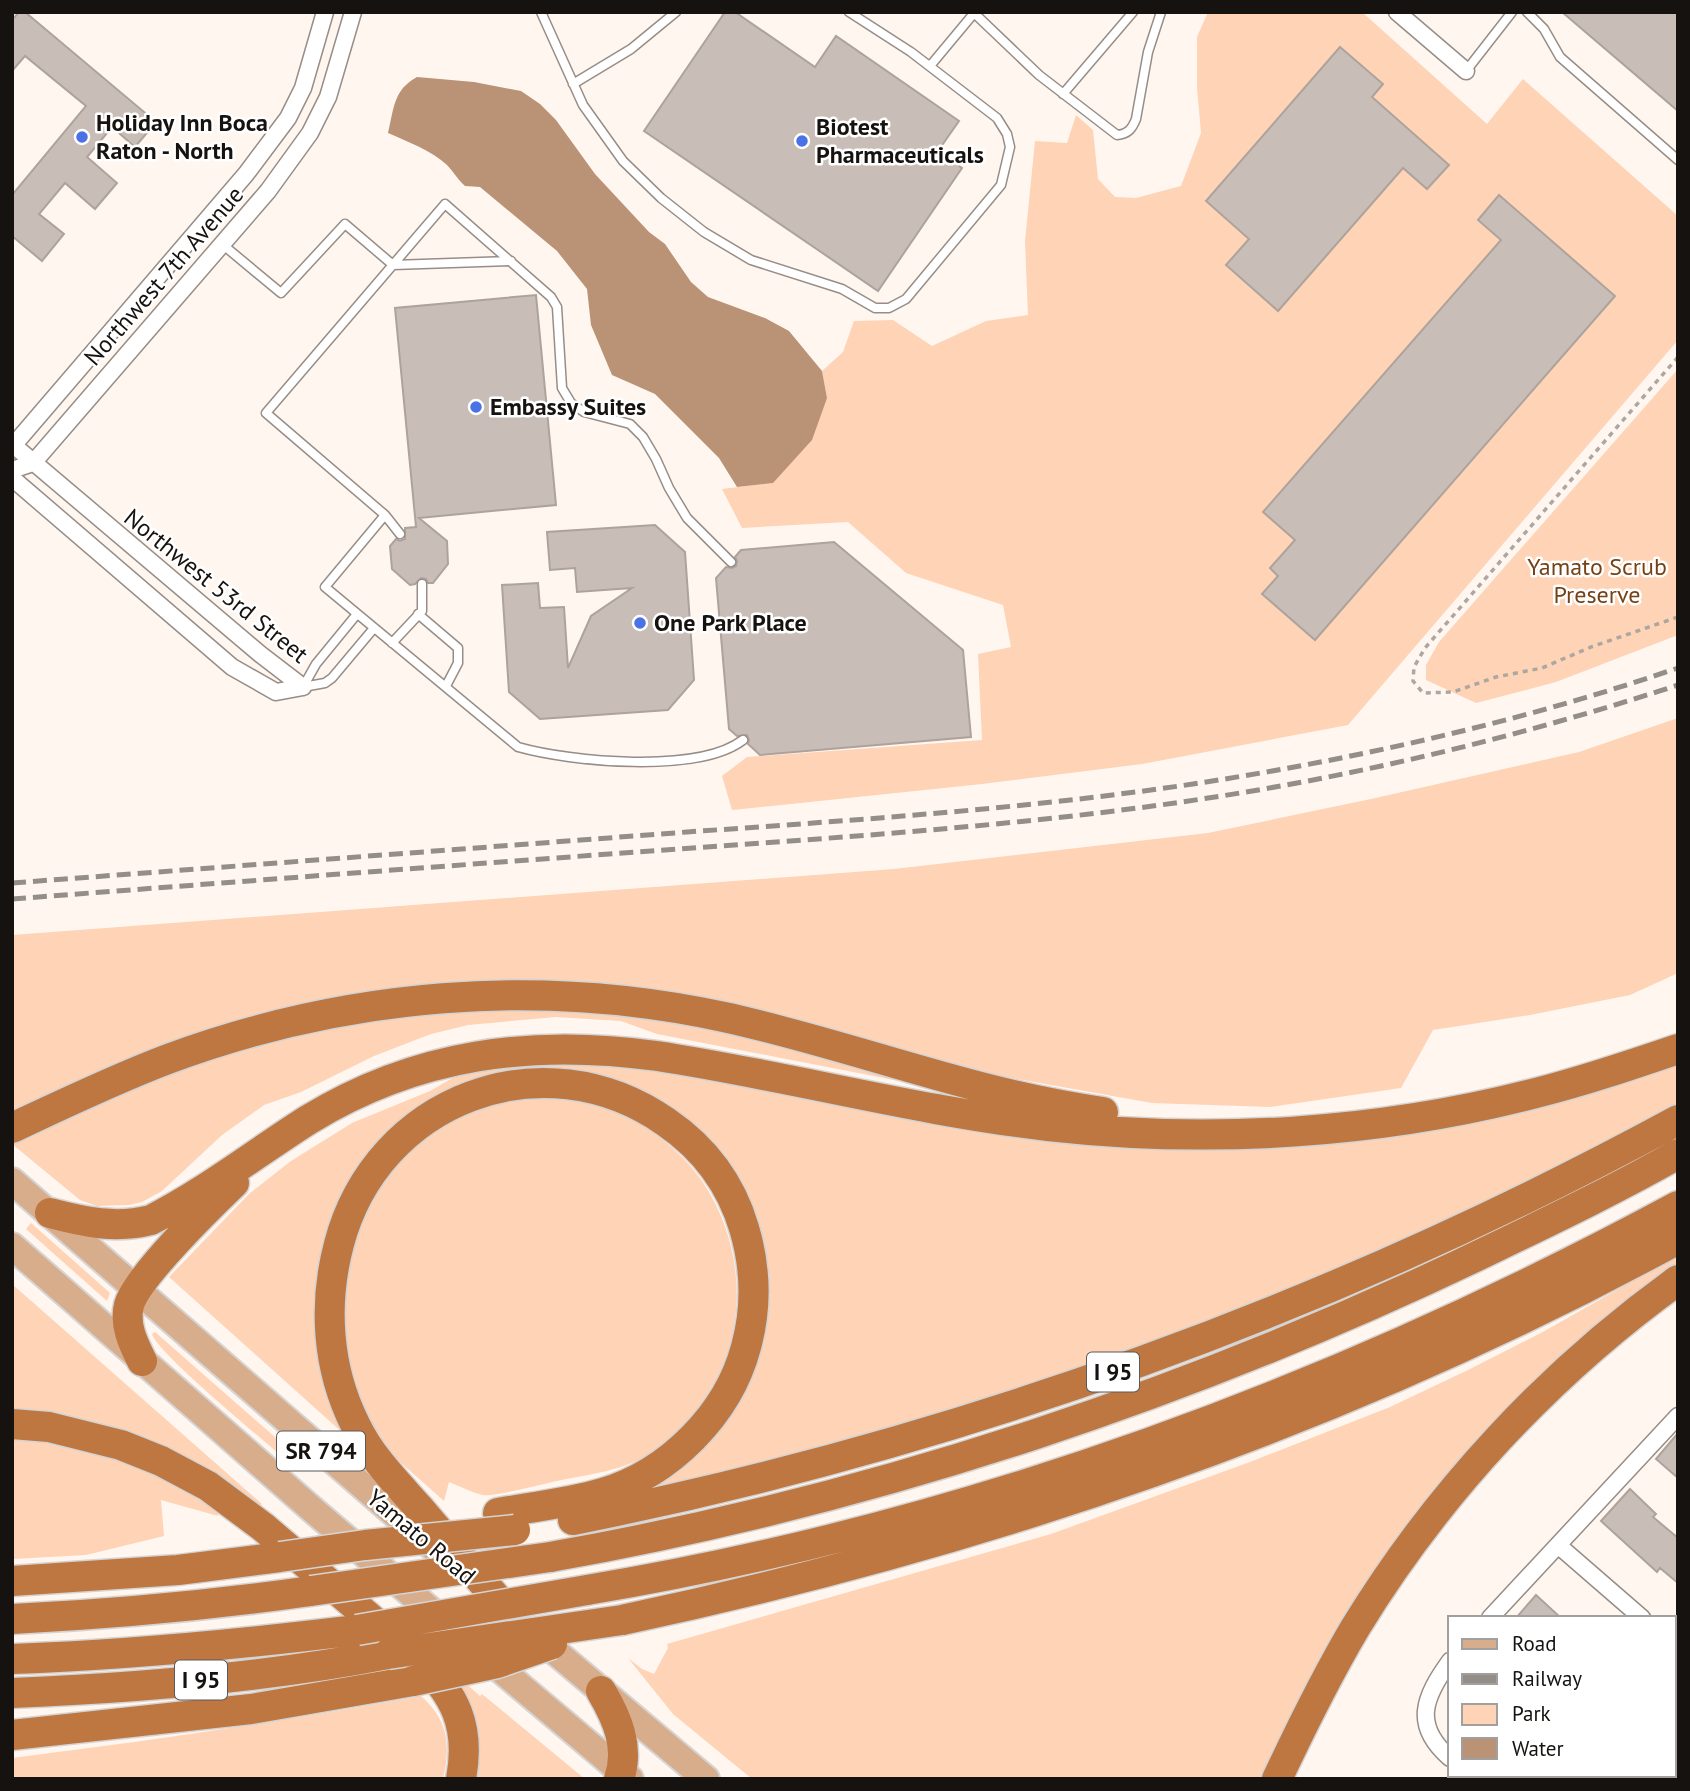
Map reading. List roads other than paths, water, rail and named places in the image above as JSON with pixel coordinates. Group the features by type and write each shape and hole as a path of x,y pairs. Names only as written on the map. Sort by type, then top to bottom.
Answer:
{"highway":[{"path":"22,1123 167,1059 281,1023 390,1002 500,995 590,998 691,1011 791,1034 990,1091 1101,1112 1175,1119 1297,1117 1375,1123"},
{"path":"50,1213 99,1224 131,1224 151,1220 333,1106 405,1075 462,1059 545,1048 657,1055 981,1116 1086,1129 1178,1134 1307,1131 1375,1123 1536,1093 1678,1049"},
{"path":"12,1581 151,1572 280,1557 365,1545 506,1522 602,1493 631,1481 665,1461 693,1437 719,1407 739,1369 751,1326 754,1286 749,1245 735,1202 715,1168 689,1139 656,1115 618,1095 583,1085 544,1082 494,1088 462,1098 418,1124 389,1152 362,1188 342,1231 332,1272 329,1320 333,1357 342,1394 358,1431 383,1467 507,1610"},
{"name":"I 95","path":"506,1522 666,1500 796,1469 934,1430 1110,1373 1271,1312 1416,1250 1537,1194 1678,1120"},
{"path":"142,1361 128,1325 130,1304 136,1290 202,1215 271,1145"},
{"path":"12,1619 131,1612 312,1591 550,1558 686,1530 944,1463 1132,1401 1276,1345 1430,1279 1678,1154"},
{"path":"12,1660 222,1646 357,1630 673,1575 866,1530 995,1494 1119,1454 1304,1383 1548,1275 1678,1206"},
{"name":"I 95","path":"12,1693 117,1687 314,1668 388,1654 622,1620 865,1562 1017,1517 1172,1465 1307,1413 1547,1306 1678,1238"},
{"path":"1277,1779 1318,1694 1354,1629 1394,1569 1454,1489 1523,1413 1571,1367 1624,1320 1678,1280"},
{"path":"12,1424 49,1427 121,1445 183,1472 231,1501 418,1658 443,1685 457,1710 461,1726 464,1758 461,1779"},
{"path":"12,1735 251,1709 413,1681 497,1663 622,1620"},
{"path":"601,1691 621,1730 624,1776"}],"main road":[{"name":"Yamato Road","path":"12,1181 346,1474 706,1779"},
{"name":"Yamato Road","path":"12,1246 314,1511 624,1776"}],"street":[{"name":"Northwest 7th Avenue","path":"12,445 246,174 288,118 303,88 325,12"},
{"name":"Northwest 7th Avenue","path":"33,463 268,191 320,116 353,12"},
{"path":"1397,12 1466,71"},
{"name":"Northwest 53rd Street","path":"12,445 303,687"},
{"path":"12,470 33,463"},
{"name":"Northwest 53rd Street","path":"12,478 232,667 276,692 303,687"},
{"path":"1492,1616 1678,1416"},
{"path":"1559,1546 1640,1616"},
{"path":"1448,1664 1424,1709 1430,1737 1448,1756"}],"lane":[{"path":"541,12 583,105 623,161 661,198 704,232 751,260 842,289 875,308 890,307 906,299 1001,185 1010,147 1007,134 997,118 929,66 849,12"},
{"path":"573,84 631,48 676,12"},
{"path":"1063,94 1133,12"},
{"path":"929,66 974,13 1039,75 1117,135 1125,134 1136,119 1149,52 1161,12"},
{"path":"1466,71 1512,12"},
{"path":"1527,12 1544,29 1559,57 1678,160"},
{"path":"400,534 386,515 266,413 445,204 551,297 557,307 562,388 571,402 584,412 630,424 643,437 687,518 731,562"},
{"path":"222,244 281,293 345,224 393,265 510,261"},
{"path":"386,515 325,587 519,747 543,754 590,760 645,762 713,755 731,749 743,740"},
{"path":"392,642 422,611 422,584"},
{"path":"303,687 316,664 357,614"},
{"path":"418,614 458,648 458,663 446,686"},
{"path":"303,687 325,683 332,678 374,628"}],"water":[{"path":"417,77 474,82 521,91 540,104 556,120 595,174 649,232 665,244 691,282 708,297 765,318 789,331 822,371 827,398 812,440 773,483 737,487 719,458 655,394 612,375 591,325 587,289 557,251 480,187 465,186 447,165 434,155 388,133 399,94"}],"railway":[{"path":"12,883 877,818 1130,793 1377,751 1498,722 1678,668"},
{"path":"12,899 845,837 1095,813 1261,789 1385,765 1512,734 1678,685"}],"place":[{"name":"Holiday Inn Boca Raton - North","path":"82,137"},
{"name":"Biotest Pharmaceuticals","path":"802,141"},
{"name":"Embassy Suites","path":"476,407"},
{"name":"One Park Place","path":"640,623"}],"park label":[{"name":"Yamato Scrub Preserve","path":"1597,581"}]}
